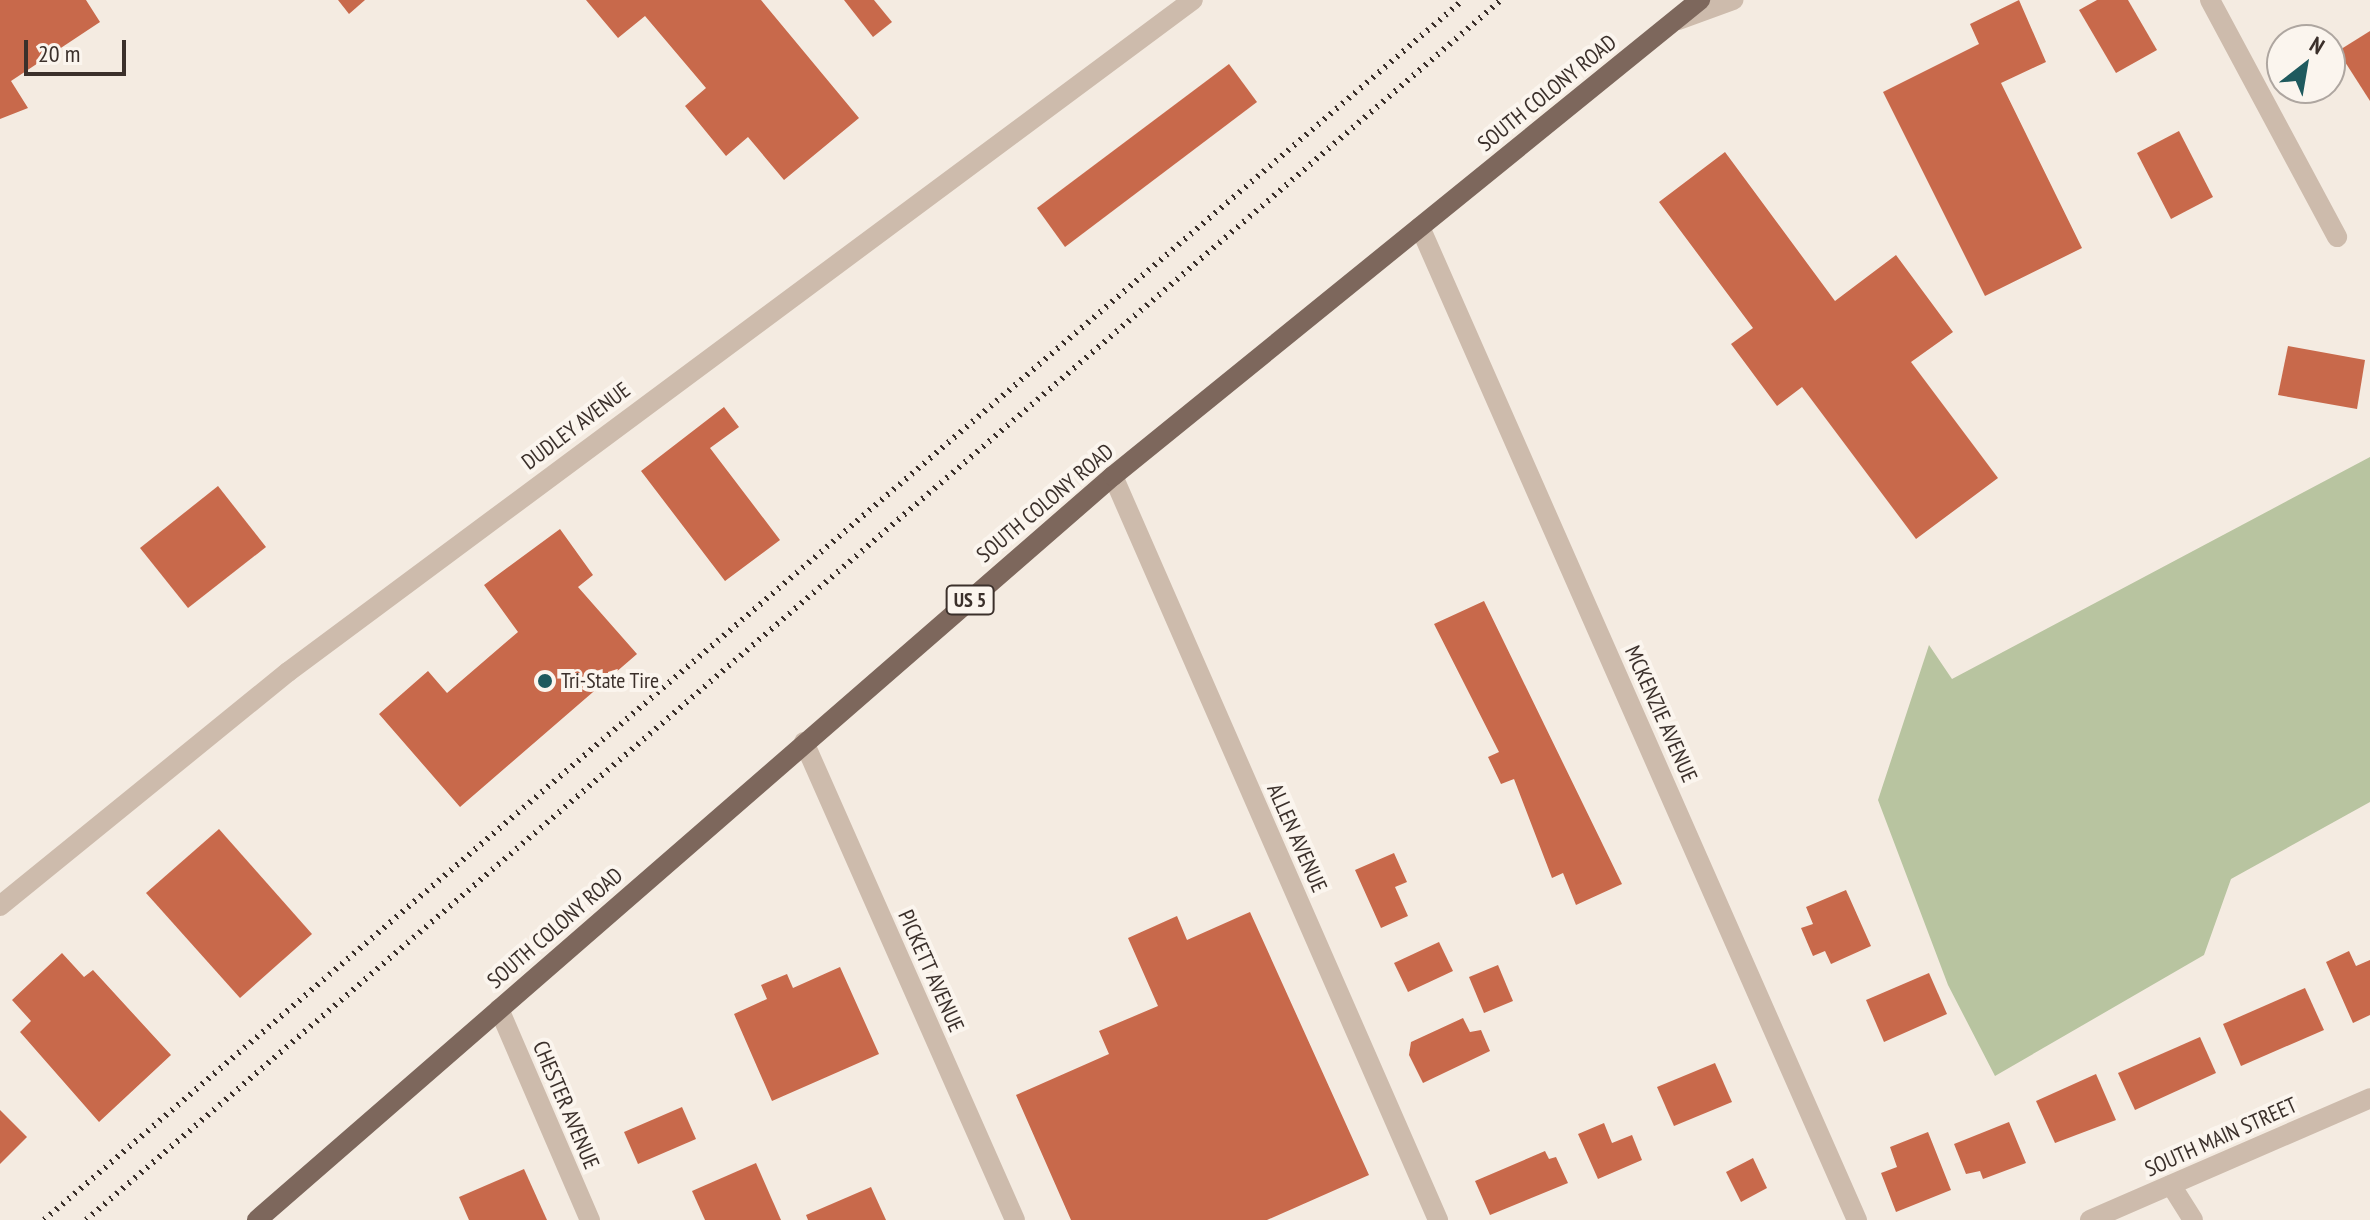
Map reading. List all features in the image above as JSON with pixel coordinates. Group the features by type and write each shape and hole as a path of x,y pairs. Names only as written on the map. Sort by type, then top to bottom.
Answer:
{"main road":[{"name":"SOUTH COLONY ROAD","path":"257,1220 1113,476 1700,0"}],"street":[{"name":"DUDLEY AVENUE","path":"0,906 288,672 1193,0"},
{"path":"1674,22 1733,0"},
{"path":"2210,0 2337,237"},
{"name":"MCKENZIE AVENUE","path":"1420,227 1857,1220"},
{"name":"ALLEN AVENUE","path":"1113,476 1438,1220"},
{"name":"PICKETT AVENUE","path":"804,742 1015,1220"},
{"name":"CHESTER AVENUE","path":"499,1009 590,1220"},
{"name":"SOUTH MAIN STREET","path":"2090,1220 2370,1098"},
{"path":"2171,1185 2193,1220"}],"green space":[{"path":"2370,457 2370,802 2231,879 2204,955 1995,1076 1948,985 1878,800 1929,645 1952,679"}],"building":[{"path":"0,0 86,0 100,22 11,81 28,108 0,119"},
{"path":"338,0 365,0 349,14"},
{"path":"586,0 761,0 859,118 784,180 748,137 726,156 685,106 706,88 645,16 618,38"},
{"path":"844,0 874,0 892,22 873,37"},
{"path":"2019,0 2046,62 2001,83 2082,248 1985,296 1883,92 1979,44 1970,24"},
{"path":"2097,0 2128,0 2157,50 2116,73 2079,10"},
{"path":"2370,31 2370,101 2346,64 2346,46"},
{"path":"1229,64 1257,102 1065,247 1037,208"},
{"path":"2179,131 2213,197 2171,219 2137,153"},
{"path":"1725,152 1835,301 1896,255 1953,332 1911,362 1998,478 1916,539 1802,387 1777,406 1731,344 1753,328 1659,202"},
{"path":"2288,346 2365,360 2357,409 2278,395"},
{"path":"724,407 739,427 710,448 780,540 725,581 641,471"},
{"path":"218,486 266,547 188,608 140,548"},
{"path":"560,529 593,575 578,587 637,654 460,807 379,714 428,671 447,693 518,632 484,585"},
{"path":"1484,601 1622,884 1576,905 1563,873 1552,878 1514,779 1501,784 1488,757 1499,752 1434,624"},
{"path":"219,829 312,934 240,998 146,893"},
{"path":"1394,853 1407,882 1395,887 1408,916 1381,928 1355,870"},
{"path":"1846,890 1871,946 1831,964 1825,951 1813,956 1801,928 1813,924 1806,907"},
{"path":"1250,912 1369,1175 1267,1220 1071,1220 1016,1095 1109,1054 1099,1031 1158,1006 1128,938 1177,916 1187,940"},
{"path":"1439,942 1453,971 1408,992 1394,963"},
{"path":"2349,951 2356,966 2370,960 2370,1015 2353,1023 2326,962"},
{"path":"62,953 84,977 93,970 171,1055 99,1122 20,1032 31,1021 12,1000"},
{"path":"1498,965 1513,1001 1484,1013 1469,977"},
{"path":"840,967 879,1054 772,1101 734,1014 767,999 761,985 787,974 793,988"},
{"path":"1929,973 1947,1014 1884,1042 1866,1000"},
{"path":"2305,988 2324,1030 2241,1066 2223,1024"},
{"path":"1463,1018 1470,1032 1481,1030 1490,1051 1423,1083 1409,1055 1411,1042"},
{"path":"2200,1037 2216,1073 2135,1110 2118,1073"},
{"path":"1715,1063 1732,1102 1674,1126 1657,1087"},
{"path":"2096,1074 2116,1120 2055,1143 2036,1101"},
{"path":"682,1107 696,1139 638,1164 624,1132"},
{"path":"0,1110 27,1137 0,1164"},
{"path":"2009,1122 2026,1163 1983,1179 1980,1171 1966,1174 1954,1144"},
{"path":"1604,1123 1612,1143 1632,1135 1642,1160 1598,1179 1578,1134"},
{"path":"1928,1132 1951,1190 1896,1212 1881,1173 1897,1167 1890,1147"},
{"path":"1545,1151 1549,1159 1556,1157 1568,1183 1490,1215 1475,1181"},
{"path":"1753,1158 1767,1188 1741,1202 1726,1172"},
{"path":"756,1163 781,1220 705,1220 692,1191"},
{"path":"524,1169 547,1220 469,1220 459,1197"},
{"path":"871,1187 886,1220 808,1220 806,1215"}],"railway":[{"path":"44,1220 1463,0"},
{"path":"86,1220 1501,0"}],"place":[{"name":"Tri-State Tire","path":"545,681"}]}
